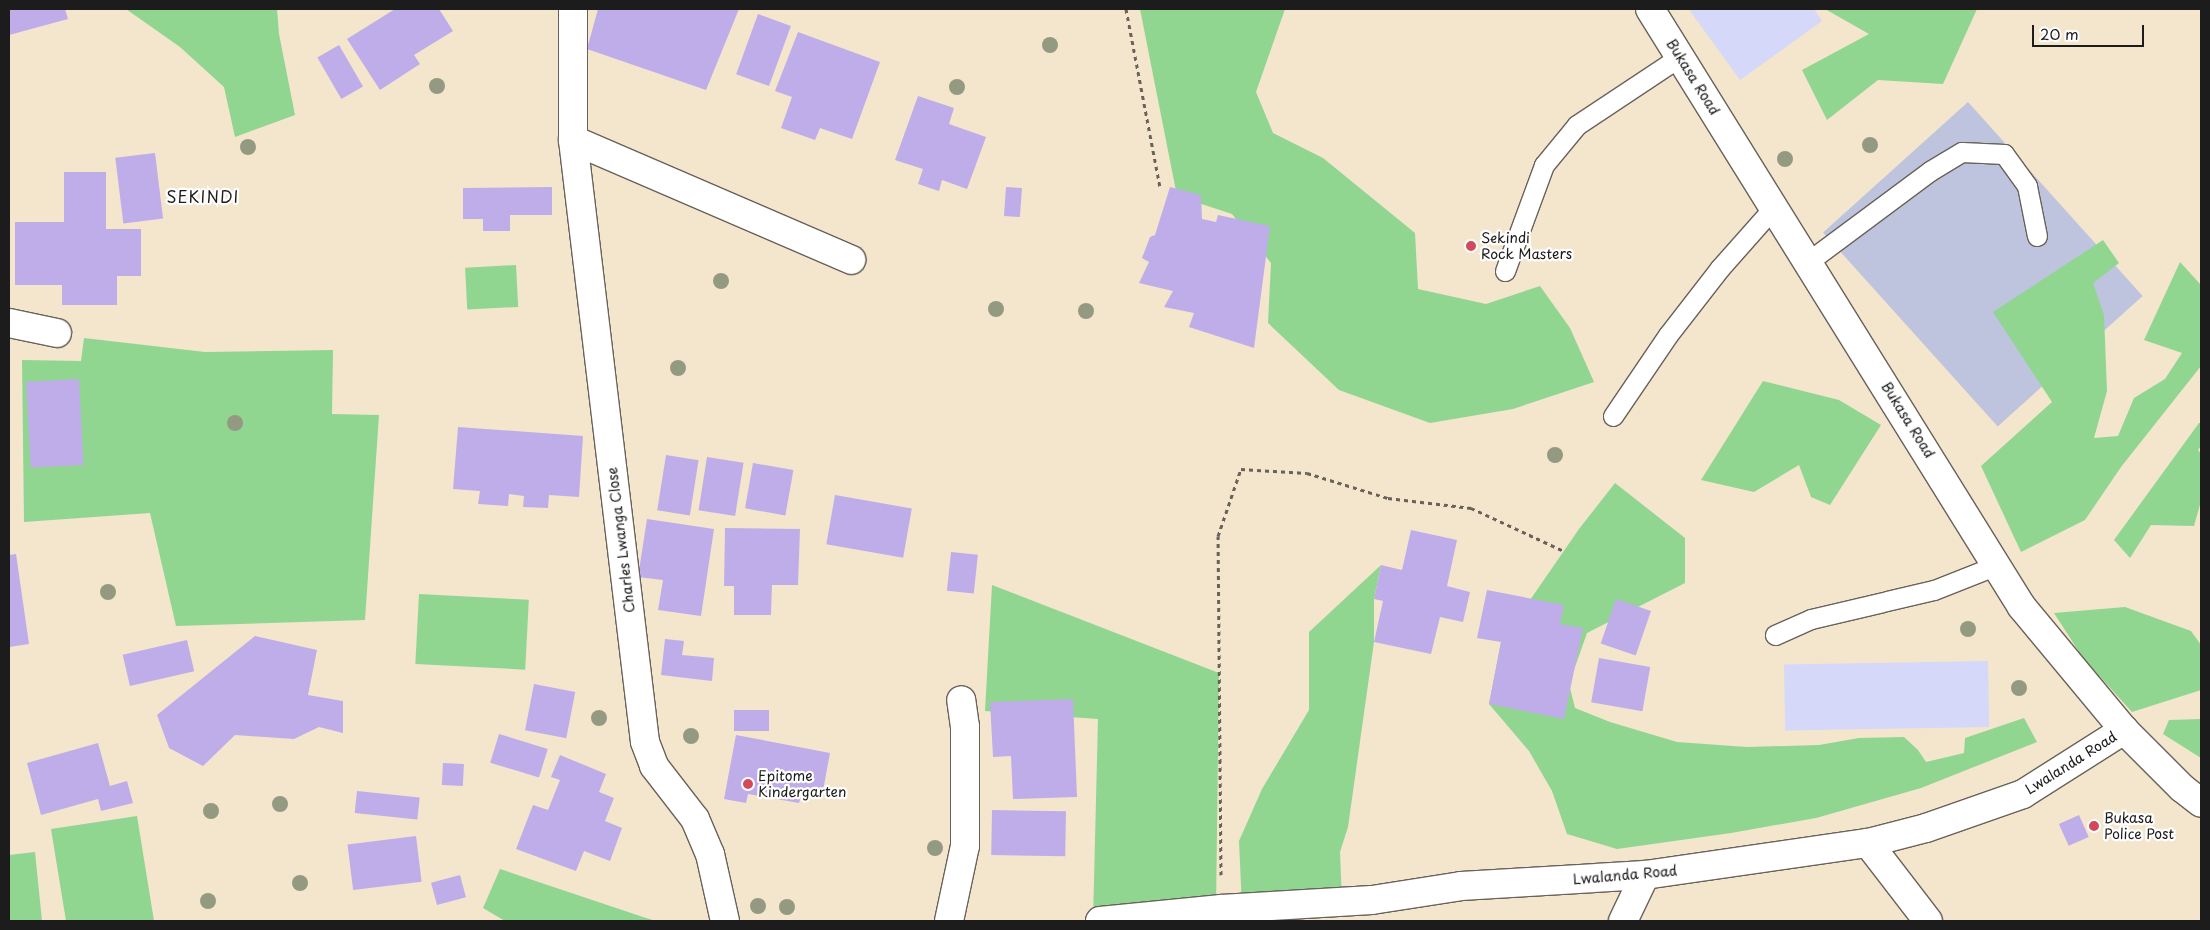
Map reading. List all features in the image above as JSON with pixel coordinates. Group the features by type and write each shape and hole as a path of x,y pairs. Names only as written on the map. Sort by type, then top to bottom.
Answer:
{"street":[{"name":"Charles Lwanga Close","path":"573,9 573,140 645,742 654,766 695,819 710,854 725,921"},
{"name":"Bukasa Road","path":"1650,9 1809,261 2022,606 2124,730 2168,775 2201,803"},
{"path":"573,140 851,260"},
{"path":"9,323 57,333"},
{"path":"949,921 965,846 965,728 962,700"},
{"name":"Lwalanda Road","path":"1100,921 1221,909 1372,900 1461,886 1645,875 1868,843 1926,828 2023,794 2124,730"},
{"path":"1868,843 1928,921"},
{"path":"1623,921 1645,875"}],"lane":[{"path":"1505,271 1544,165 1577,125 1680,56"},
{"path":"1809,261 1930,171 1962,152 2004,154 2027,186 2037,236"},
{"path":"1613,416 1674,328 1720,268 1774,207"},
{"path":"1775,635 1811,620 1934,590 1997,565"}],"path":[{"path":"1126,9 1160,187"},
{"path":"1221,909 1218,536 1241,469 1307,473 1388,498 1471,508 1564,551"}],"shaded area":[{"path":"1693,9 1814,9 1822,21 1740,80 1690,11"},
{"path":"1968,102 2143,296 1998,426 1823,232"},
{"path":"1988,661 1989,727 1785,731 1784,665"}],"green space":[{"path":"126,9 277,9 279,34 295,115 235,137 224,87 180,47"},
{"path":"1140,9 1285,9 1256,92 1273,133 1323,158 1415,233 1418,289 1486,304 1540,286 1570,328 1594,382 1513,409 1430,423 1339,390 1268,323 1271,263 1232,214 1177,196"},
{"path":"1825,9 1977,9 1943,84 1878,80 1827,120 1802,70 1869,34"},
{"path":"2103,240 2119,263 2093,283 2104,315 2107,391 2094,438 2118,436 2134,398 2165,379 2182,353 2144,340 2180,262 2201,285 2201,366 2121,467 2085,520 2021,552 1981,466 2052,402 1993,312"},
{"path":"516,265 518,307 467,310 465,268"},
{"path":"84,338 205,352 333,350 332,414 379,415 365,620 176,626 150,513 24,522 22,360 81,361"},
{"path":"1763,381 1839,400 1881,425 1830,505 1811,497 1799,465 1754,492 1701,480"},
{"path":"2199,423 2201,423 2201,446 2198,450 2201,454 2201,501 2194,526 2151,525 2130,558 2114,540"},
{"path":"1615,483 1685,538 1685,583 1587,633 1569,684 1575,708 1610,722 1677,742 1747,747 1819,745 1859,738 1904,737 1918,750 1926,762 1964,753 1965,738 2024,718 2037,742 1921,788 1816,818 1731,833 1617,849 1567,834 1552,791 1529,751 1489,704 1501,642 1579,529"},
{"path":"1381,565 1374,599 1374,642 1348,827 1340,852 1342,901 1242,908 1239,841 1262,789 1309,710 1309,632"},
{"path":"992,585 1219,673 1216,910 1093,921 1098,719 985,711"},
{"path":"419,594 529,600 525,670 415,664"},
{"path":"2125,607 2191,631 2201,645 2201,690 2132,712 2083,658 2054,613"},
{"path":"2201,719 2201,758 2163,734 2169,720"},
{"path":"137,816 154,921 66,921 51,829"},
{"path":"35,852 42,921 9,921 9,855"},
{"path":"500,869 656,921 505,921 483,908"}],"building":[{"path":"9,9 65,9 68,19 9,35"},
{"path":"395,9 439,9 453,31 414,55 420,64 380,90 347,39"},
{"path":"598,9 739,9 706,90 587,49"},
{"path":"758,14 791,26 769,86 736,74"},
{"path":"798,32 880,62 852,139 820,128 815,140 781,128 792,97 775,91"},
{"path":"339,45 363,87 341,99 317,58"},
{"path":"918,96 954,108 949,124 986,137 967,189 942,180 939,191 918,184 923,169 895,160"},
{"path":"155,153 163,219 123,223 115,158"},
{"path":"64,172 106,172 106,229 141,229 141,276 117,276 117,305 62,305 62,285 15,285 15,222 64,222"},
{"path":"552,187 552,215 510,215 510,231 483,231 483,219 463,219 463,188"},
{"path":"1006,187 1022,188 1020,217 1004,216"},
{"path":"1170,187 1201,195 1202,219 1216,222 1218,215 1270,226 1254,348 1189,327 1194,313 1164,307 1173,291 1139,283 1149,262 1142,258 1150,237 1155,235"},
{"path":"79,379 84,465 31,468 26,382"},
{"path":"458,427 583,436 579,497 549,495 548,508 523,507 524,496 509,494 508,506 478,504 480,491 453,489"},
{"path":"666,455 699,460 690,515 657,510"},
{"path":"707,457 744,463 735,516 699,510"},
{"path":"753,463 793,470 785,515 745,508"},
{"path":"835,495 912,509 903,558 826,544"},
{"path":"647,519 714,529 701,616 658,610 663,580 638,577"},
{"path":"725,528 800,529 798,585 772,585 771,615 734,615 734,586 724,586"},
{"path":"1411,530 1457,540 1447,586 1470,592 1463,622 1440,617 1431,654 1374,642 1383,601 1374,599 1381,565 1402,570"},
{"path":"951,552 978,555 974,594 947,591"},
{"path":"16,554 29,644 9,647 9,555"},
{"path":"1487,590 1564,605 1560,624 1583,628 1564,719 1489,704 1501,642 1477,638"},
{"path":"1616,599 1651,611 1636,655 1601,643"},
{"path":"255,636 317,650 308,695 343,701 343,733 319,727 294,739 235,735 203,766 169,748 157,715"},
{"path":"665,639 684,641 682,655 714,658 712,681 661,675"},
{"path":"187,640 194,671 130,686 123,655"},
{"path":"1599,658 1650,667 1642,711 1591,702"},
{"path":"534,684 575,692 566,738 525,730"},
{"path":"1073,699 1077,797 1013,799 1011,756 993,757 990,702"},
{"path":"734,710 769,710 769,731 734,731"},
{"path":"499,734 548,749 539,778 490,763"},
{"path":"736,735 830,753 822,796 802,793 799,803 748,794 746,803 724,799"},
{"path":"98,743 110,786 127,781 133,803 101,811 98,799 41,815 27,763"},
{"path":"560,755 606,774 599,792 614,798 605,821 622,828 610,861 584,851 576,871 516,849 533,805 548,810 560,780 551,777"},
{"path":"443,763 464,764 463,786 442,785"},
{"path":"357,791 420,798 417,819 355,813"},
{"path":"992,810 1066,811 1065,856 991,855"},
{"path":"2079,815 2089,837 2069,846 2059,824"},
{"path":"416,836 422,882 353,890 348,844"},
{"path":"460,875 466,897 437,905 431,883"}],"place":[{"name":"Sekindi Rock Masters","path":"1471,246"},
{"name":"Epitome Kindergarten","path":"748,784"},
{"name":"Bukasa Police Post","path":"2094,826"}],"district":[{"name":"SEKINDI","path":"203,196"}]}
